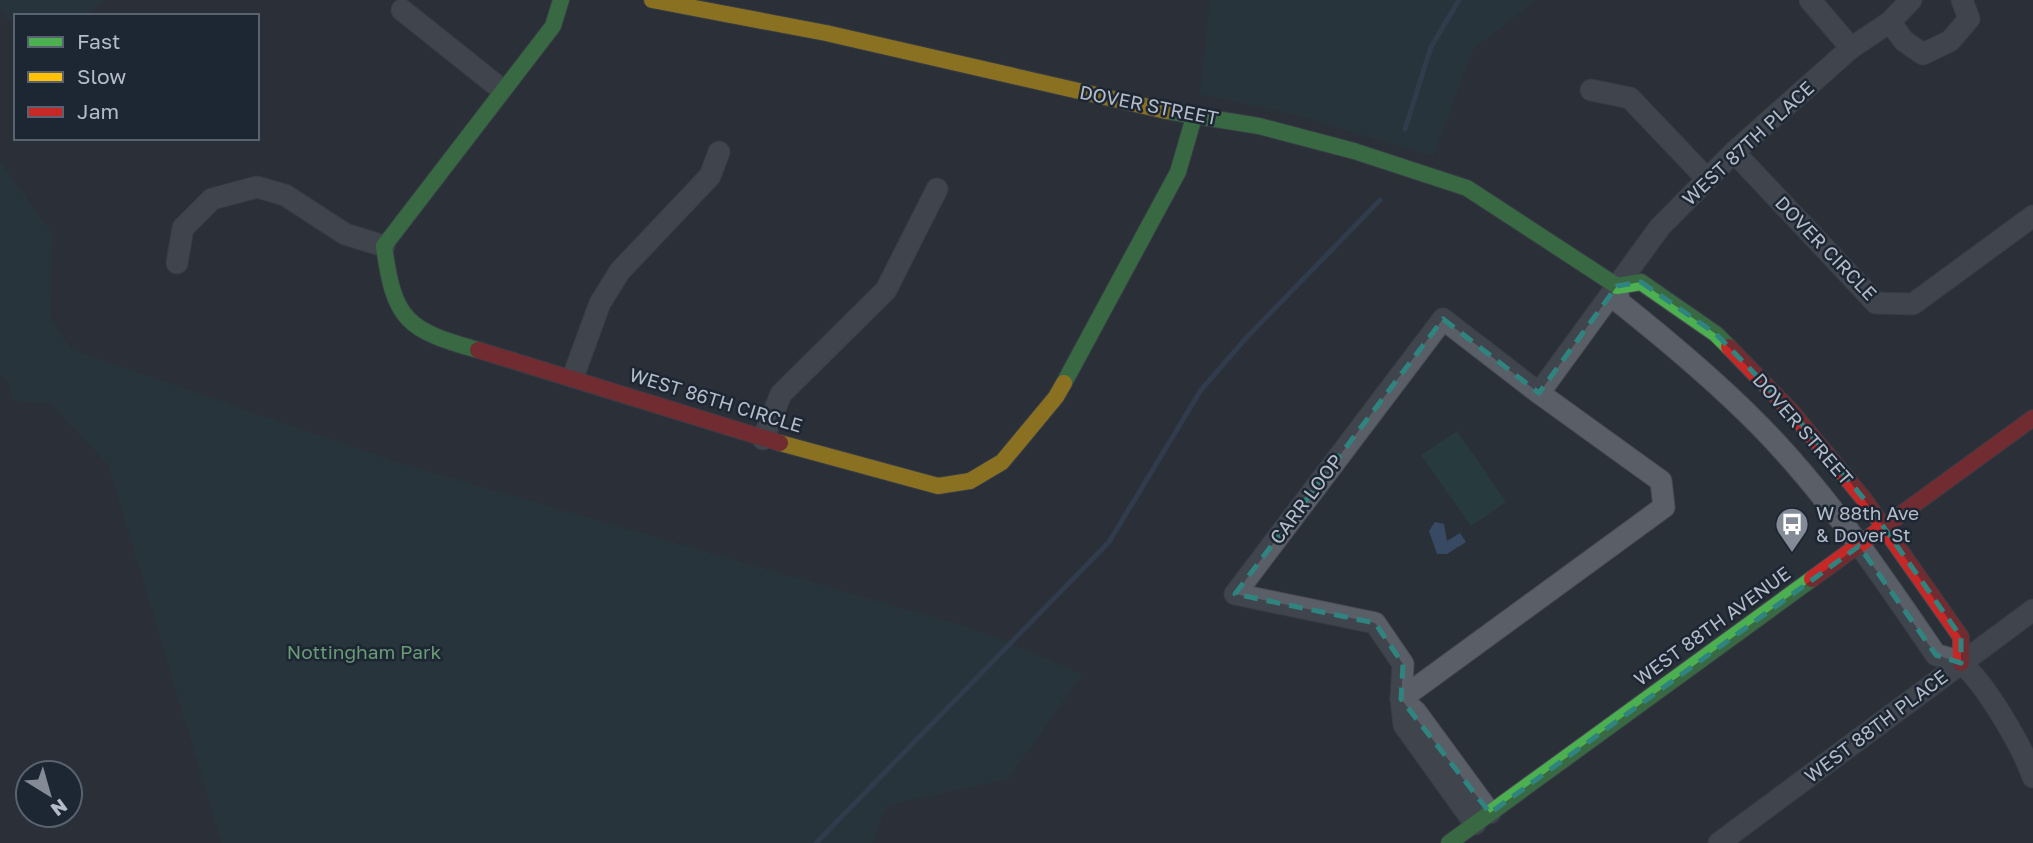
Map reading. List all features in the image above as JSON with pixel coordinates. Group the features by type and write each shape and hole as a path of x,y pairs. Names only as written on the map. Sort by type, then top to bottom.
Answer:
{"street":[{"path":"177,263 183,228 212,199 257,187 285,195 345,234 384,246 501,89 553,26 561,0"},
{"name":"DOVER STREET","path":"652,0 826,33 1194,117 1247,124 1314,140 1467,188 1620,282 1641,282 1716,334 1792,412 1885,528 1961,637 1961,663"},
{"path":"1810,0 1852,48"},
{"name":"WEST 87TH PLACE","path":"1620,282 1660,227 1734,152 1852,48 1890,22 1911,0"},
{"path":"1890,22 1905,41 1923,54 1951,41 1969,19 1962,0"},
{"path":"402,10 501,89"},
{"path":"1591,90 1630,98 1707,179"},
{"name":"WEST 86TH CIRCLE","path":"384,246 391,294 399,312 414,327 433,337 573,377 763,439 938,486 970,481 1002,462 1056,397 1178,172 1194,117"},
{"path":"573,377 600,303 620,271 710,176 719,152"},
{"name":"DOVER CIRCLE","path":"1734,152 1876,303 1894,312 1913,304 2033,216"},
{"path":"763,439 782,394 886,290 937,189"},
{"path":"1539,393 1620,282"},
{"name":"DOVER STREET","path":"1620,282 1619,302 1695,364 1761,427 1859,546 1936,655 1961,663 2001,714 2026,757 2033,778"},
{"name":"CARR LOOP","path":"1401,699 1664,507 1661,481 1539,393 1443,319 1235,594 1375,623 1403,664 1401,699 1404,725 1483,818"},
{"name":"WEST 88TH AVENUE","path":"1449,843 2033,418"},
{"name":"WEST 88TH PLACE","path":"1719,843 2033,610"}],"highlighted area":[{"path":"1641,282 1716,334 1792,412 1864,499 1961,637 1961,663 1936,655 1859,546 1490,813 1401,699 1403,664 1375,623 1235,594 1443,319 1539,393 1617,286"}],"green space":[{"path":"0,0 104,0 89,14 14,14 14,24 0,10"},
{"path":"1210,0 1536,0 1473,49 1433,156 1296,115 1200,94"},
{"name":"Nottingham Park","path":"0,162 52,233 51,321 72,350 402,464 974,629 1082,674 1008,779 887,805 872,843 222,843 109,466 50,403 13,401 8,382 0,375"},
{"path":"1457,431 1506,502 1471,526 1421,455"}],"water":[{"path":"1435,522 1444,524 1447,541 1460,533 1466,542 1447,554 1437,554 1429,531"}],"waterway":[{"path":"1405,129 1431,47 1459,0"},
{"path":"816,843 1109,542 1201,390 1247,337 1380,200"}],"traffic: fast":[{"path":"478,350 435,336 408,319 399,307 393,291 384,246 553,26 561,0"},
{"path":"1166,111 1259,126 1354,151 1467,188 1617,286 1641,282 1716,334 1729,347"},
{"path":"1064,383 1178,172 1194,117"},
{"path":"1449,843 1812,579"}],"traffic: slow":[{"path":"652,0 826,33 1166,111"},
{"path":"780,443 938,486 970,481 1002,462 1056,397 1064,383"}],"traffic: jam":[{"path":"1729,347 1792,412 1864,499 1961,637 1961,663"},
{"path":"478,350 780,443"},
{"path":"1812,579 2033,418"}],"place":[{"name":"W 88th Ave & Dover St","path":"1792,554"}]}
